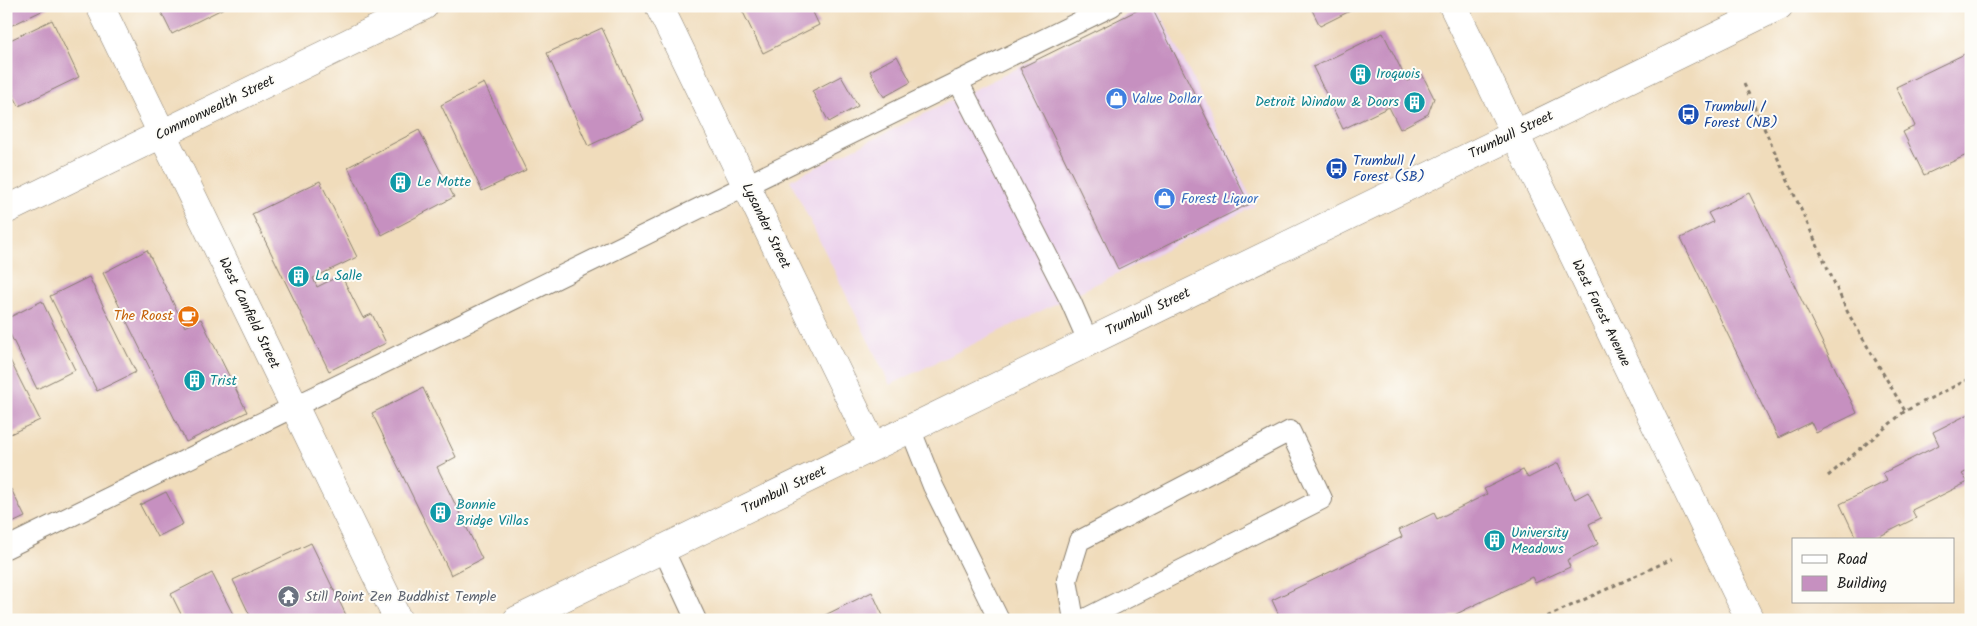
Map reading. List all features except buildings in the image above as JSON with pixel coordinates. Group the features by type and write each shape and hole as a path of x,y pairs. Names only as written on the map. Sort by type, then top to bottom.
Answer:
{"street":[{"name":"West Canfield Street","path":"100,6 398,620"},
{"name":"Commonwealth Street","path":"6,210 424,6"},
{"name":"Lysander Street","path":"659,6 873,446"},
{"name":"West Forest Avenue","path":"1453,6 1750,620"},
{"name":"Trumbull Street","path":"517,620 1779,6"}],"lane":[{"path":"6,548 1112,6"},
{"path":"958,82 1071,302 1088,341"},
{"path":"910,428 933,486 999,620"},
{"path":"1074,620 1067,580 1079,541 1290,431 1322,500 1083,620"},
{"path":"663,549 696,620"}],"path":[{"path":"1744,84 1848,313 1905,411"},
{"path":"1828,476 1905,411 1971,378"},
{"path":"1540,620 1672,560"}],"shaded area":[{"path":"1144,6 1157,6 1255,206 890,385 790,180"}],"place":[{"name":"Iroquois","path":"1360,74"},
{"name":"Value Dollar","path":"1116,99"},
{"name":"Detroit Window & Doors","path":"1415,102"},
{"name":"Trumbull / Forest (NB)","path":"1688,115"},
{"name":"Trumbull / Forest (SB)","path":"1337,169"},
{"name":"Le Motte","path":"401,182"},
{"name":"Forest Liquor","path":"1165,199"},
{"name":"La Salle","path":"299,276"},
{"name":"The Roost","path":"189,316"},
{"name":"Trist","path":"194,381"},
{"name":"Bonnie Bridge Villas","path":"440,513"},
{"name":"University Meadows","path":"1495,541"},
{"name":"Still Point Zen Buddhist Temple","path":"289,597"}]}
